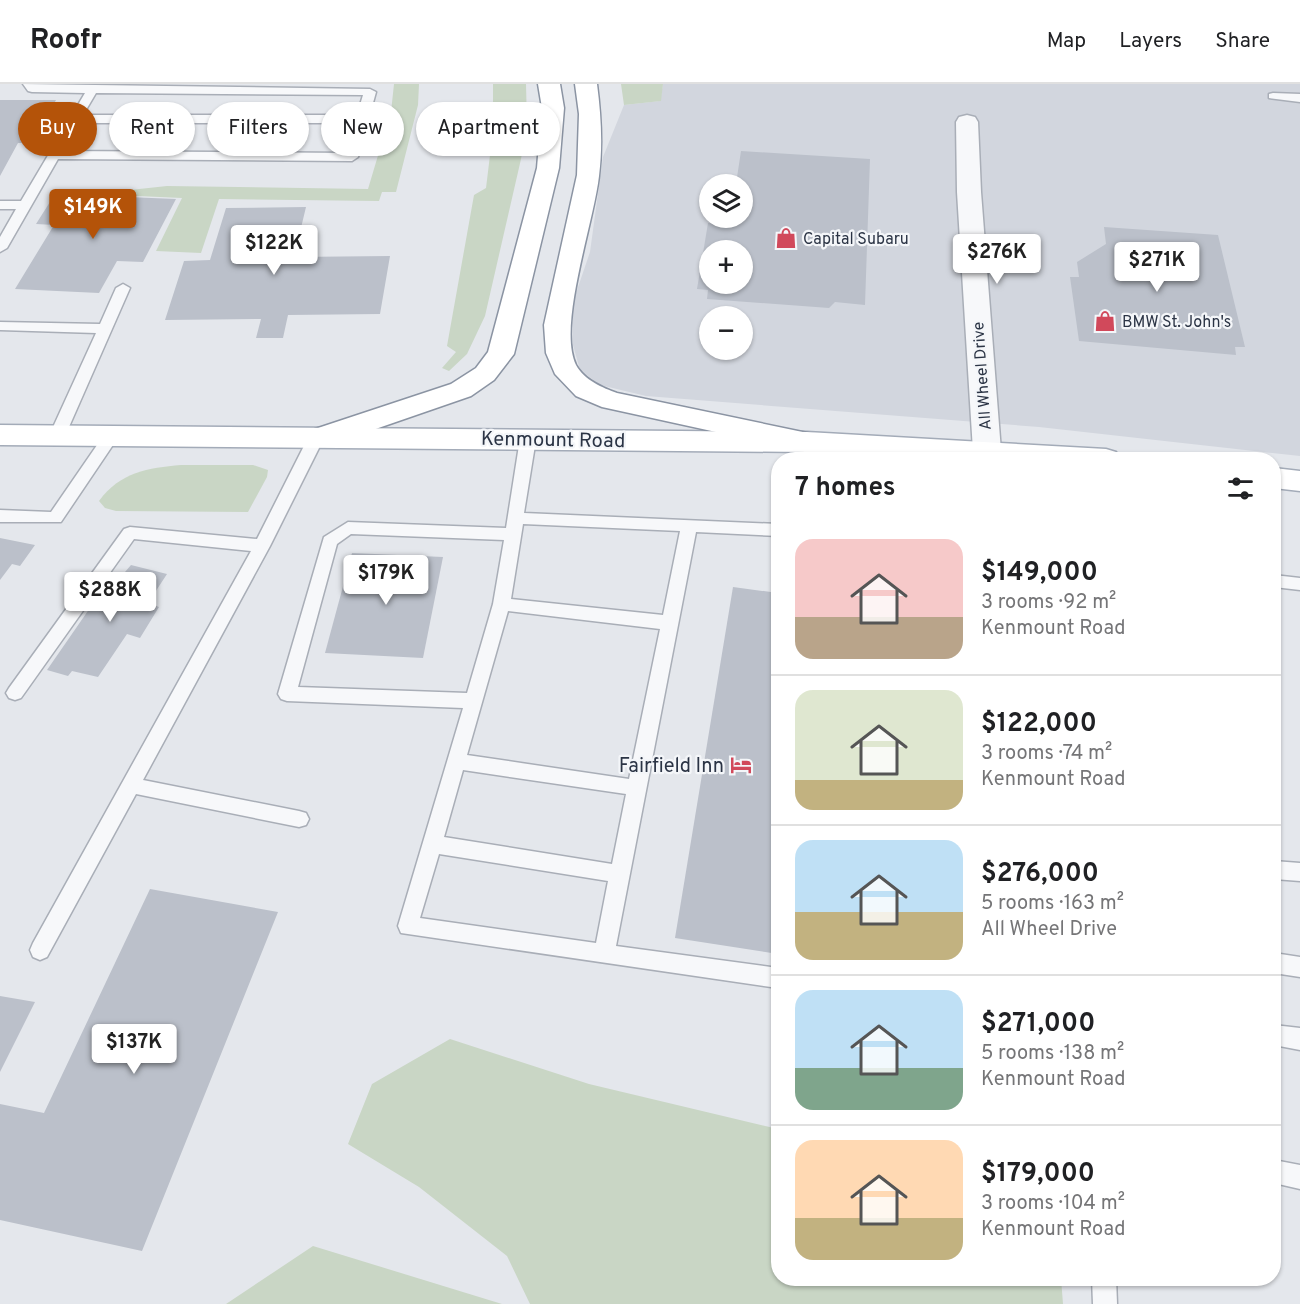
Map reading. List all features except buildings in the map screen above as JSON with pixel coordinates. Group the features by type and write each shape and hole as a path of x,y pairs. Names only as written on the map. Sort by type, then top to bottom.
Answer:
{"main road":[{"path":"321,436 461,390 484,374 501,354 548,168 554,108 549,84"},
{"path":"586,84 592,124 591,155 556,325 557,352 566,372 584,390 612,401 807,442"},
{"name":"Kenmount Road","path":"0,435 807,442 945,452"},
{"path":"1281,479 1300,482"}],"street":[{"name":"All Wheel Drive","path":"967,122 969,192 987,452"}],"lane":[{"path":"29,84 32,89 370,92 367,102"},
{"path":"85,102 93,89"},
{"path":"1273,96 1300,98"},
{"path":"97,119 321,119"},
{"path":"97,155 352,156"},
{"path":"0,248 54,156"},
{"path":"0,205 26,205"},
{"path":"57,436 123,288"},
{"path":"0,326 105,328"},
{"path":"0,516 55,518 111,436"},
{"path":"40,950 321,436"},
{"path":"528,439 502,604 408,926 771,977"},
{"path":"604,953 689,526"},
{"path":"474,701 287,694 330,541 348,528 689,526 771,530"},
{"path":"15,693 130,533 262,546"},
{"path":"1281,583 1299,588"},
{"path":"502,604 670,623"},
{"path":"456,761 637,788"},
{"path":"130,785 299,819"},
{"path":"432,844 620,874"},
{"path":"1281,871 1300,872"},
{"path":"1281,964 1300,967"},
{"path":"1281,1036 1300,1039"},
{"path":"1281,1173 1300,1177"},
{"path":"1104,1286 1105,1304"}],"shaded area":[{"path":"663,84 1300,84 1300,456 1281,454 1281,452 1039,427 646,396 600,385 580,370 573,345 573,302 590,252 603,157 624,105 660,101"}],"green space":[{"path":"394,84 419,84 416,113 396,192 382,192 379,201 219,199 201,253 156,251 182,198 93,194 167,186 368,189 378,156 404,156 404,102 392,102"},
{"path":"493,84 526,84 526,102 493,102"},
{"path":"621,84 663,84 661,101 624,105"},
{"path":"490,156 522,156 485,316 467,354 449,371 442,368 456,352 447,346 474,195 486,188"},
{"path":"181,465 253,465 268,470 267,477 248,512 116,511 105,508 99,501 116,484 136,473"},
{"path":"450,1039 589,1084 771,1127 771,1286 1062,1286 1063,1304 530,1304 507,1256 419,1187 348,1144 372,1084"},
{"path":"313,1246 502,1304 226,1304"}],"place":[{"name":"Capital Subaru","path":"786,238"},
{"name":"BMW St. John's","path":"1105,321"},
{"name":"Fairfield Inn","path":"741,765"}]}
